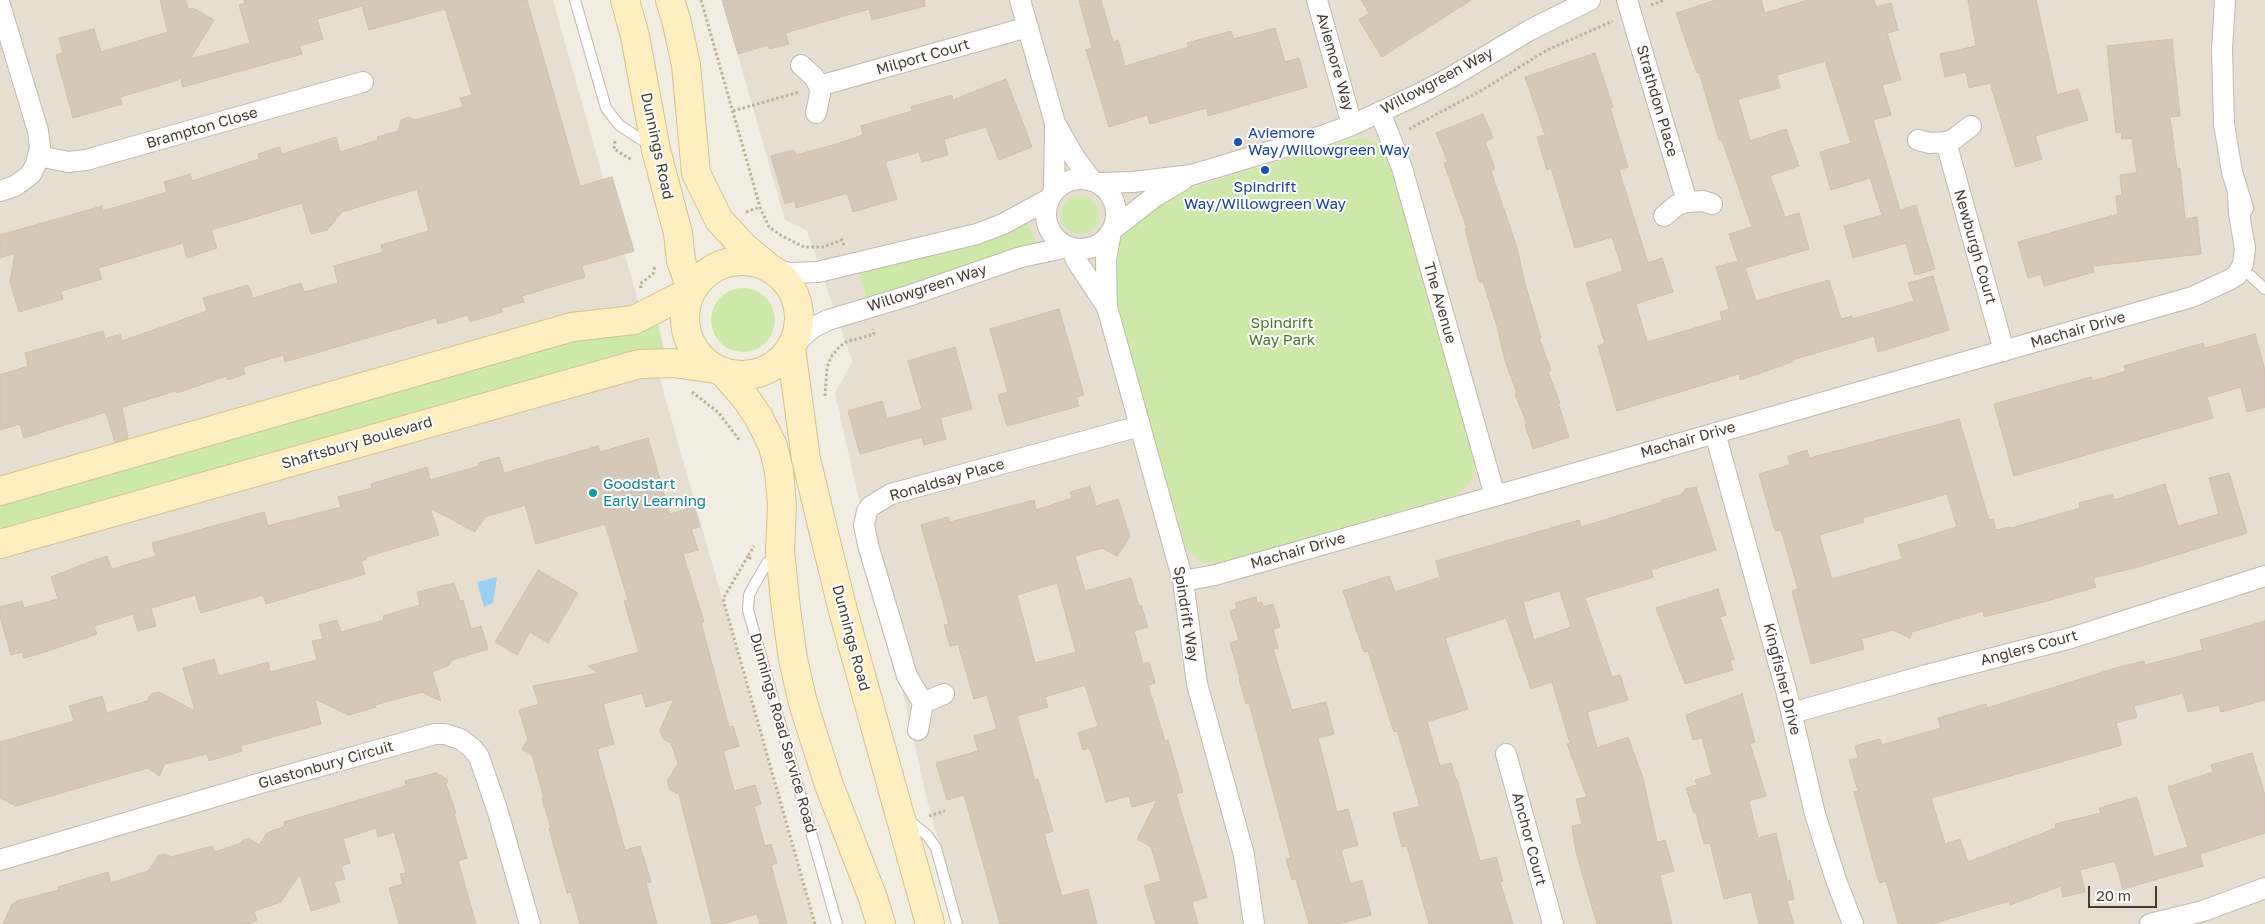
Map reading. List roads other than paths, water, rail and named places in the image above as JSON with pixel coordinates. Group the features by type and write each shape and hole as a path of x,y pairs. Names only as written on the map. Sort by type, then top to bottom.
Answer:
{"main road":[{"name":"Dunnings Road","path":"625,0 635,36 656,150 678,233 681,261 692,291"},
{"path":"670,0 686,65 696,173 719,220 744,247 772,269 792,289 798,304 799,325 792,347 781,360 758,373 742,375 719,370"},
{"path":"0,491 572,327 634,320 692,291 709,272 726,263 752,261 772,269"},
{"path":"692,291 685,316 688,335 697,353 719,370 744,396 758,416 773,446 780,471 782,505 780,551 788,626 803,703 829,785 873,898 881,924"},
{"name":"Dunnings Road","path":"792,347 806,459 842,607 912,810 930,924"},
{"name":"Shaftsbury Boulevard","path":"0,544 638,364 673,363 719,370"}],"street":[{"path":"1020,0 1055,123 1075,158 1095,182 1109,193 1116,206 1116,222 1112,230 1099,245 1081,250 1070,248 1054,238 1050,231 1046,215 1052,195 1055,123"},
{"name":"Aviemore Way","path":"1317,0 1352,125"},
{"name":"Willowgreen Way","path":"1095,182 1134,182 1191,175 1304,142 1352,125 1453,76 1530,30 1590,0"},
{"name":"Machair Drive","path":"1183,581 1215,575 2192,297 2204,298 2223,294 2243,285 2252,278 2258,258 2257,247 2238,195 2228,149 2223,99 2225,0"},
{"path":"0,5 38,130 39,156 26,179 0,191"},
{"name":"Strathdon Place","path":"1629,7 1687,202"},
{"name":"Milport Court","path":"819,86 1028,27"},
{"path":"801,66 814,77 819,86 820,94 816,113"},
{"name":"Brampton Close","path":"39,156 68,162 86,160 363,82"},
{"name":"The Avenue","path":"1380,112 1402,168 1495,496"},
{"path":"1918,140 1930,143 1946,142 1954,139 1971,126"},
{"name":"Newburgh Court","path":"1946,142 2004,351"},
{"name":"Willowgreen Way","path":"1112,230 1154,197 1191,175"},
{"path":"772,269 792,273 818,272 850,266 991,230 1052,195 1068,181 1076,179 1095,182"},
{"path":"1664,216 1677,205 1687,202 1703,201 1712,204"},
{"name":"Spindrift Way","path":"1112,230 1106,259 1106,307 1183,581 1197,684 1244,855 1254,924"},
{"name":"Willowgreen Way","path":"792,347 812,328 826,321 908,296 1021,257 1070,248"},
{"name":"Spindrift Way","path":"1070,248 1106,307"},
{"name":"Ronaldsay Place","path":"923,703 907,676 868,545 864,525 867,512 871,506 891,494 1140,426"},
{"name":"Kingfisher Drive","path":"1715,433 1792,713 1815,814 1836,880 1853,924"},
{"name":"Anglers Court","path":"1792,713 1910,679 2054,643 2265,576"},
{"path":"918,730 923,703 944,694"},
{"name":"Glastonbury Circuit","path":"0,860 271,780 435,734 445,734 460,739 472,748 479,757 497,809 530,924"},
{"name":"Anchor Court","path":"1506,754 1553,924"},
{"path":"2150,924 2203,910 2265,888"}],"lane":[{"path":"575,0 606,108 618,125 656,150"},
{"name":"Dunnings Road Service Road","path":"780,551 767,563 753,587 749,595 748,610 837,924"},
{"path":"912,810 932,842 957,924"}],"water":[{"path":"497,577 493,603 484,607 477,582"}],"place":[{"name":"Aviemore Way/Willowgreen Way","path":"1238,142"},
{"name":"Spindrift Way/Willowgreen Way","path":"1265,170"},
{"name":"Goodstart Early Learning","path":"593,493"}],"park label":[{"name":"Spindrift Way Park","path":"1282,332"}]}
